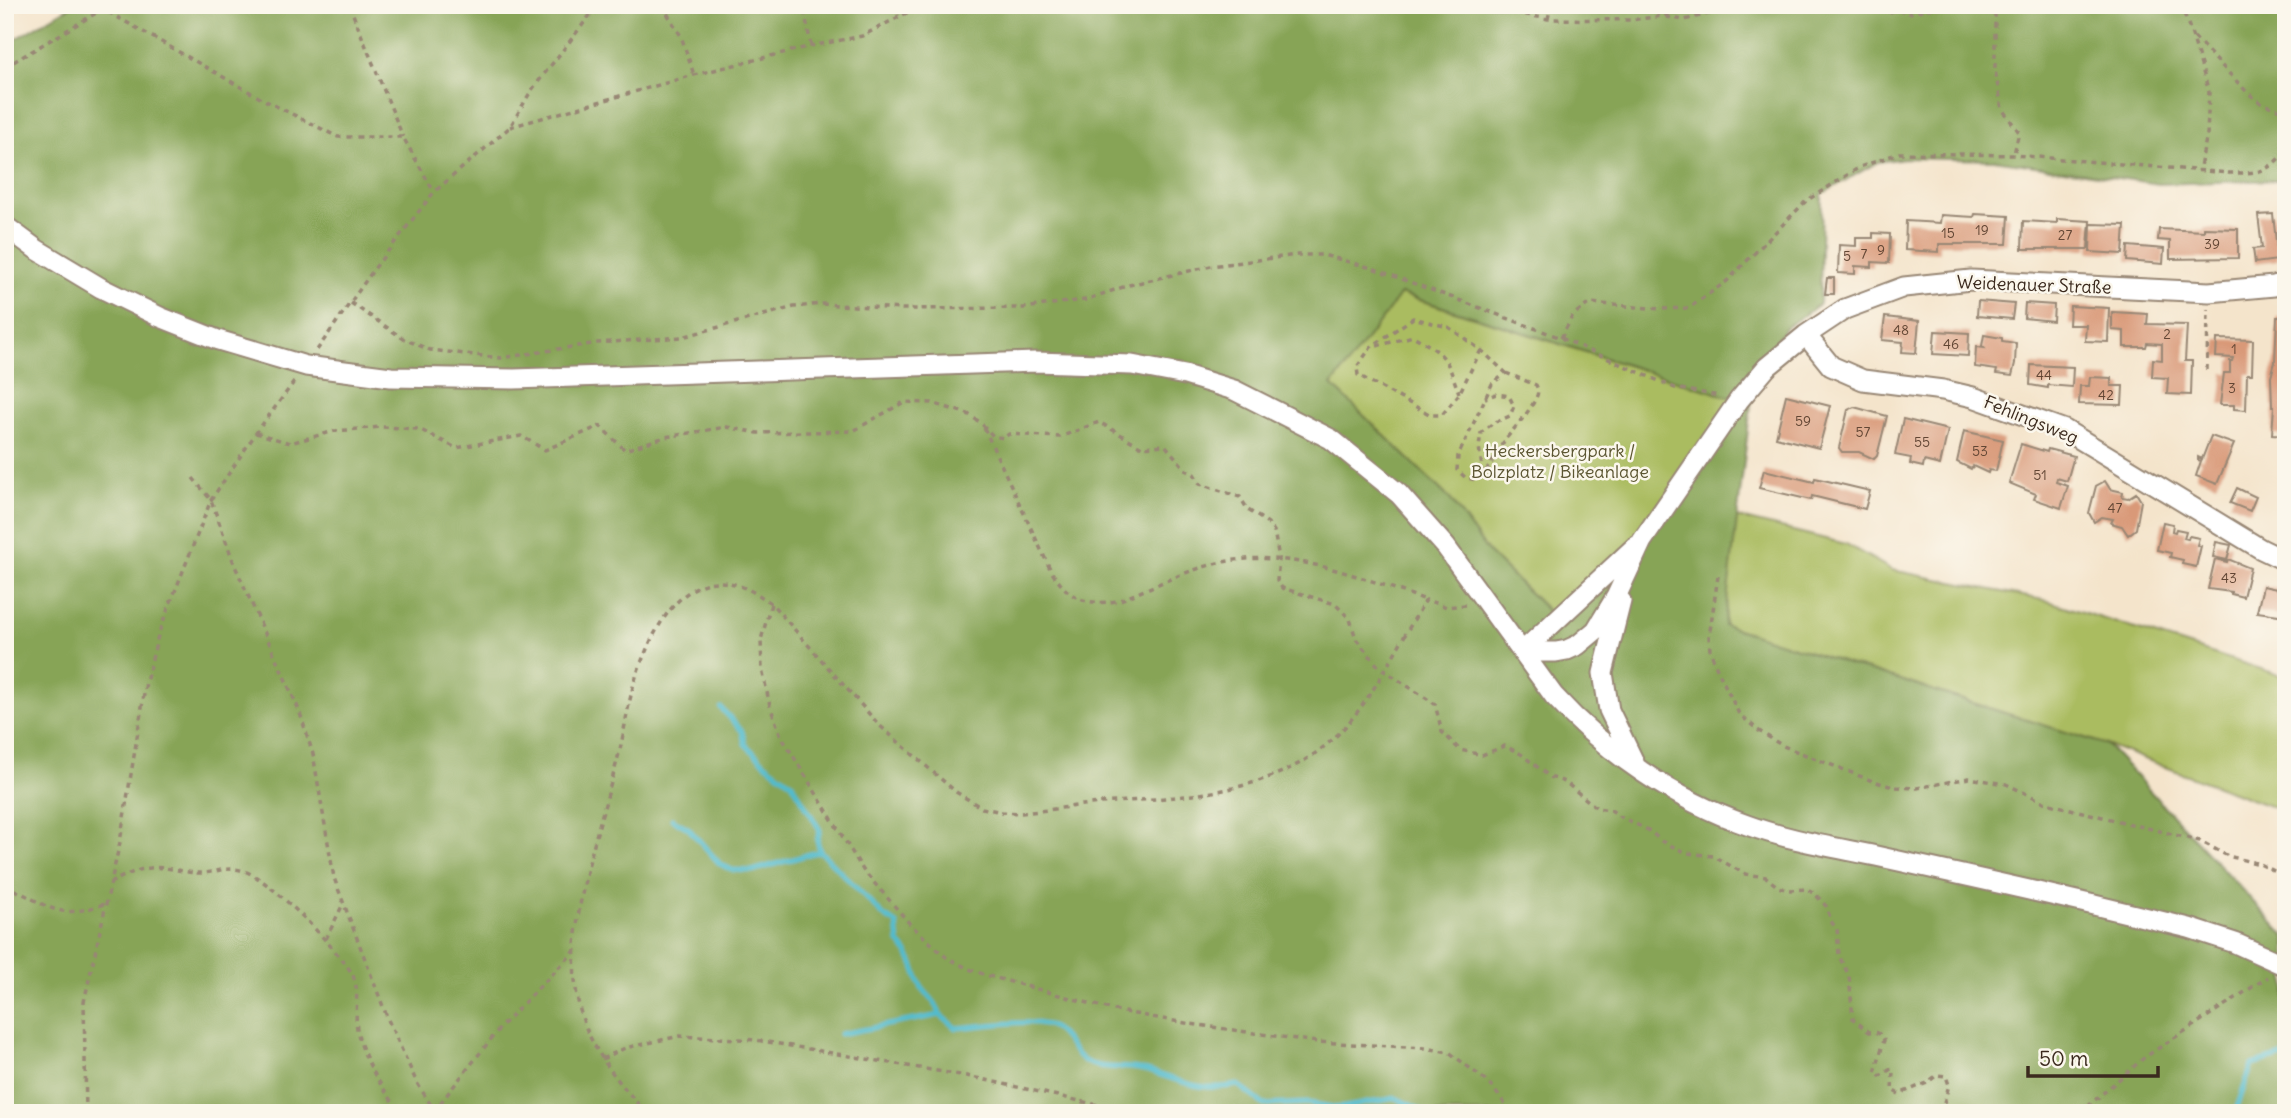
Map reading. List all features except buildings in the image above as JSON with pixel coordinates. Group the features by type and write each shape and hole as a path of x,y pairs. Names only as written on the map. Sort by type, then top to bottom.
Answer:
{"street":[{"path":"5,226 47,256 101,288 160,317 218,340 306,366 391,377 514,379 1035,362 1132,365 1185,375 1234,390 1331,439 1375,472 1420,515 1446,547 1554,696 1572,715 1636,766 1693,801 1747,825 1803,841 2189,928 2235,943 2286,966"},
{"name":"Weidenauer Straße","path":"1522,652 1567,650 1596,630 1616,597 1642,541 1739,400 1767,367 1806,335 1845,309 1904,287 1971,280 2209,292 2274,286 2286,282"},
{"name":"Fehlingsweg","path":"1806,335 1831,366 1863,380 1943,390 1973,397 2066,430 2261,549 2286,561"},
{"name":"Weidenauer Straße","path":"1522,652 1642,541"},
{"path":"1632,563 1603,673 1609,710 1636,766"}],"path":[{"path":"354,5 352,12 403,137 434,192"},
{"path":"86,1113 84,1002 120,842 144,695 156,645 211,500 374,269 434,192 510,127 531,91 598,5"},
{"path":"662,5 681,36 694,75"},
{"path":"796,5 805,14 811,46"},
{"path":"895,5 898,16"},
{"path":"510,127 694,75 862,36 922,5"},
{"path":"1476,5 1548,19 1630,20 1664,16 1702,5"},
{"path":"1548,19 1551,5"},
{"path":"1664,16 1684,20 1744,5"},
{"path":"1859,5 1877,10 1910,13 1927,9 1950,8 1976,12 1991,9 1995,13 1996,70 2002,109 2020,132 2014,155"},
{"path":"2181,5 2209,92 2207,135 2199,172"},
{"path":"5,67 103,9 262,99 338,137 403,137"},
{"path":"2192,35 2248,93 2261,103 2286,112"},
{"path":"1561,338 1573,314 1590,303 1660,309 1689,308 1727,281 1806,201 1860,167 1899,153 2014,155 2199,172 2260,173 2277,162 2286,150"},
{"path":"351,303 404,339 429,350 500,358 597,343 682,337 803,306 822,304 902,309 1024,308 1085,300 1129,285 1211,266 1297,255 1323,255 1372,268 1561,338 1675,388 1739,400"},
{"path":"2207,370 2209,292"},
{"path":"1481,351 1459,394 1442,415 1431,415 1358,376 1357,367 1371,347 1413,318 1448,327 1481,351 1506,373 1536,385 1538,390 1525,415 1504,441 1483,476 1477,480 1466,478 1457,470 1458,456 1492,384 1506,373"},
{"path":"1371,347 1413,336 1446,356 1459,394"},
{"path":"1483,476 1479,447 1481,433 1493,423 1510,416 1514,406 1509,396 1496,394 1485,398"},
{"path":"256,433 290,443 335,431 382,427 419,429 456,448 521,436 545,450 600,426 625,450 665,437 727,426 758,433 853,430 904,402 932,403 968,414 993,436 1003,438 1009,434 1060,436 1099,422 1142,447 1165,445 1187,471 1194,474 1200,484 1240,497 1248,510 1268,523 1278,540 1278,581 1282,588 1335,604 1350,619 1356,639 1379,667 1435,704 1442,732 1460,751 1482,755 1505,747 1521,754 1550,777 1565,782 1597,808 1611,810 1650,831 1669,845 1687,853 1713,856 1745,874 1766,877 1778,887 1789,890 1808,889 1815,894 1826,906 1837,928 1839,956 1849,976 1853,1019 1869,1032 1876,1031 1881,1034 1884,1040 1875,1073 1880,1076 1891,1069 1894,1070 1892,1090 1899,1094 1927,1083 1937,1075 1946,1076 1949,1085 1941,1113"},
{"path":"981,424 1051,571 1062,587 1087,602 1101,604 1118,601 1218,563 1253,558 1279,558 1355,575 1447,607 1484,602"},
{"path":"193,478 211,500 235,566 299,710 313,754 334,878 389,1022 417,1083 435,1112 503,1024 575,951"},
{"path":"1718,576 1709,637 1710,650 1718,671 1739,714 1783,746 1893,787 1917,788 1969,779 2006,784 2046,803 2200,841 2228,856 2260,864 2286,877"},
{"path":"646,1113 602,1059 583,1022 577,999 575,951 578,922 596,833 640,664 666,615 697,587 716,581 734,584 751,590 771,603 879,725 956,792 982,808 1002,813 1051,811 1087,804 1178,797 1220,791 1274,776 1304,760 1341,732 1360,710 1426,600"},
{"path":"771,603 761,640 762,669 770,706 781,736 863,870 911,925 946,957 989,976 1118,1011 1317,1042 1425,1048 1449,1052 1489,1083 1513,1113"},
{"path":"110,883 149,868 199,873 225,867 257,876 327,939 352,973 356,988 357,1029 364,1051 379,1080 402,1113"},
{"path":"5,886 59,911 75,913 105,904"},
{"path":"327,939 343,904"},
{"path":"2081,1113 2145,1057 2286,966"},
{"path":"602,1059 625,1048 680,1036 757,1040 972,1077 1134,1113"},
{"path":"2282,1113 2286,1109"}],"green space":[{"path":"73,5 2286,5 2286,172 2278,180 2159,184 1994,160 1905,158 1878,162 1822,194 1820,304 1785,328 1755,372 1724,625 2107,745 2286,937 2286,1113 5,1113 5,45","holes":["1401,294 1739,400 1642,541 1557,620 1488,552 1450,499 1332,385"]},
{"name":"Heckersbergpark / Bolzplatz / Bikeanlage","path":"1400,294 1739,400 1659,513 1557,620 1488,552 1450,499 1332,385"},
{"path":"1736,517 1846,544 1892,570 2048,601 2286,677 2286,815 2278,809 2107,745 1724,625"}],"waterway":[{"path":"721,708 742,731 745,744 792,783 820,830 817,840 820,851 885,917 897,924 899,943 909,956 921,986 936,1004 940,1015"},
{"path":"672,819 688,828 720,864 732,870 752,871 820,851"},
{"path":"840,1034 940,1015 956,1028 1038,1023 1053,1028 1086,1062 1105,1067 1139,1069 1197,1086 1238,1085 1264,1105 1308,1103 1339,1108 1396,1098 1427,1113"},
{"path":"2235,1113 2252,1065 2286,1055"}]}
